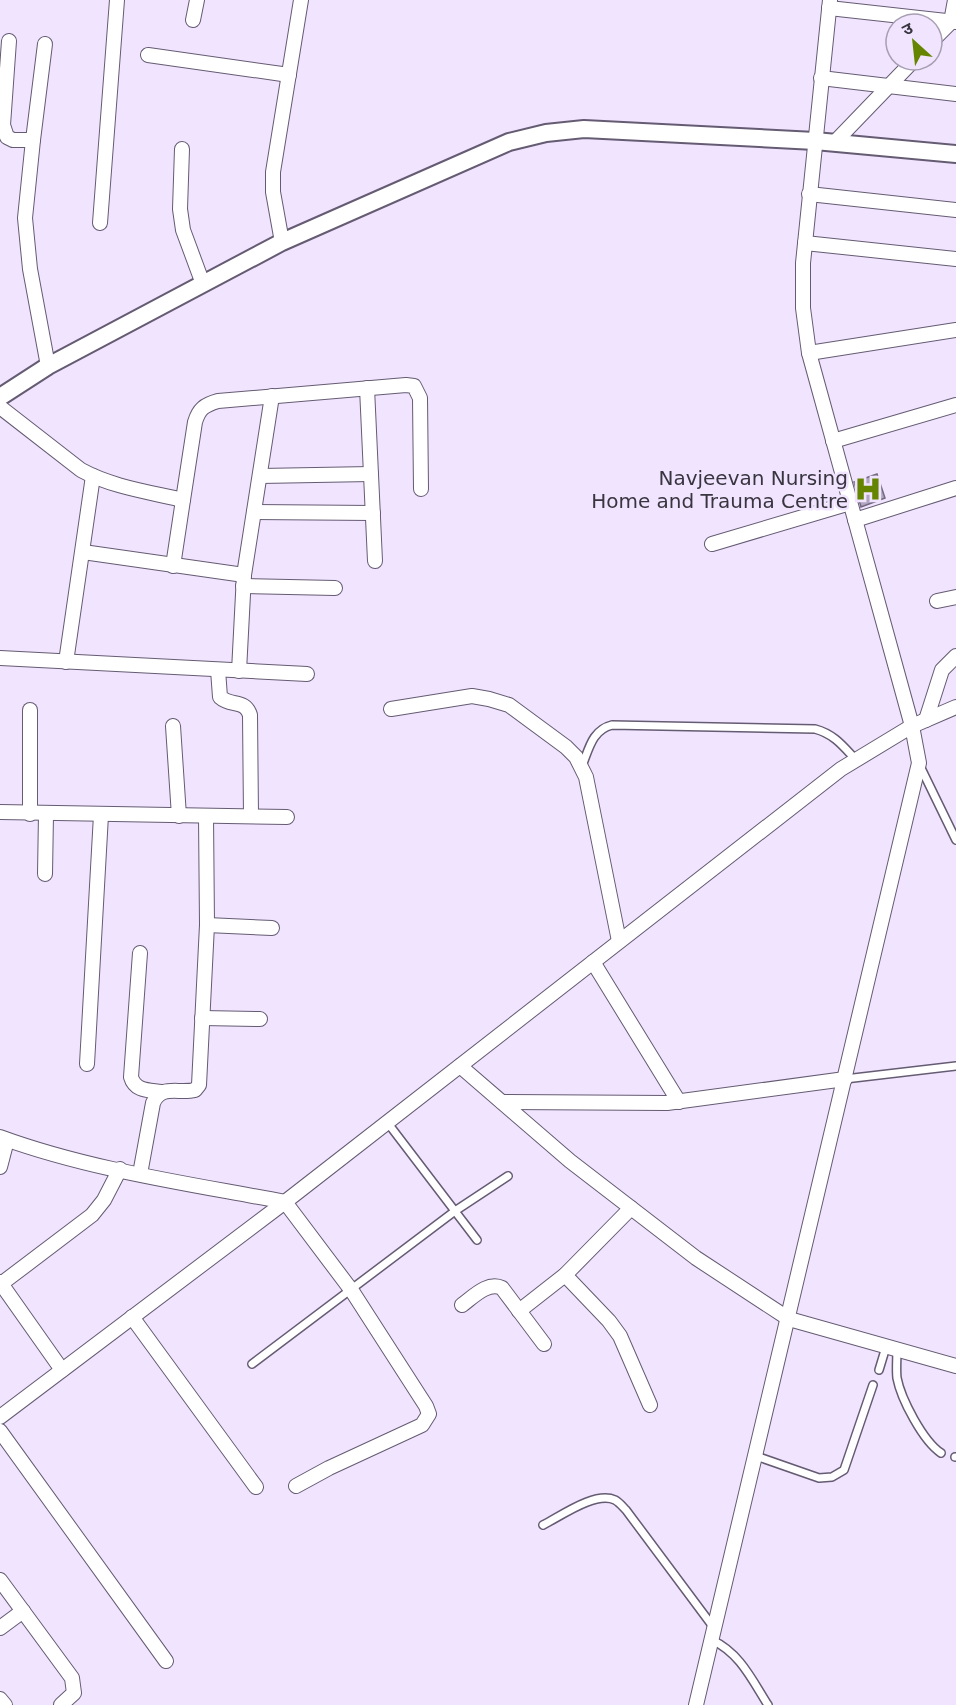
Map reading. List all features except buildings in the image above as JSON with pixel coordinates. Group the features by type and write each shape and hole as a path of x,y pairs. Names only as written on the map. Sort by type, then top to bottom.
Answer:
{"street":[{"path":"100,223 117,0"},
{"path":"194,20 196,0"},
{"path":"282,242 273,192 273,172 302,0"},
{"path":"696,1705 919,763 912,726 809,353 803,308 803,263 829,4 872,6 953,22 955,0"},
{"path":"9,41 2,107 3,125 7,137 13,140 33,140"},
{"path":"45,44 25,218 30,269 48,366"},
{"path":"148,55 289,75"},
{"path":"834,143 902,72"},
{"path":"821,78 956,94"},
{"path":"0,397 48,366 282,242 509,142 546,133 584,129 815,141 956,154"},
{"path":"182,149 180,209 183,230 203,284"},
{"path":"809,194 956,210"},
{"path":"805,243 956,259"},
{"path":"809,353 956,330"},
{"path":"173,566 198,412 205,405 218,401 272,396 414,386 420,398 421,489"},
{"path":"367,388 375,561"},
{"path":"238,671 244,580 272,396"},
{"path":"833,441 956,405"},
{"path":"0,407 81,470 108,482 183,500"},
{"path":"260,476 371,474"},
{"path":"66,662 93,476"},
{"path":"855,520 956,488"},
{"path":"712,544 850,503"},
{"path":"254,512 373,513"},
{"path":"83,552 244,580 335,588"},
{"path":"937,601 956,597"},
{"path":"926,720 942,670 956,656"},
{"path":"0,658 307,674"},
{"path":"218,670 220,698 230,703 243,704 248,707 250,715 250,816"},
{"path":"392,709 472,696 489,699 509,705 576,757 582,767 619,941"},
{"path":"0,1417 285,1202 841,769 912,726 956,707"},
{"path":"30,710 30,814"},
{"path":"173,726 179,816"},
{"path":"0,812 287,817"},
{"path":"45,874 46,814"},
{"path":"87,1064 101,815"},
{"path":"140,1174 156,1096 169,1090 189,1092 195,1090 199,1085 207,925 206,816"},
{"path":"207,925 272,928"},
{"path":"140,953 131,1077 133,1084 140,1088 161,1092"},
{"path":"593,962 679,1102"},
{"path":"202,1018 260,1019"},
{"path":"460,1066 570,1161 696,1258 789,1319 956,1366"},
{"path":"501,1102 637,1105 679,1102 845,1079"},
{"path":"0,1167 4,1139 34,1150 140,1174 285,1202 352,1290 429,1414 422,1425 329,1468 296,1486"},
{"path":"62,1370 1,1283 92,1215 104,1200 120,1169"},
{"path":"519,1311 565,1275 631,1208"},
{"path":"565,1275 609,1321 620,1336 650,1405"},
{"path":"462,1305 489,1286 502,1288 543,1344"},
{"path":"132,1317 256,1487"},
{"path":"0,1431 166,1661"},
{"path":"0,1580 72,1678 74,1693 61,1705"},
{"path":"0,1628 23,1611"},
{"path":"0,1699 5,1705"}],"lane":[{"path":"582,767 597,732 612,725 815,729 826,732 837,739 856,760"},
{"path":"919,763 956,840"},
{"path":"845,1079 956,1066"},
{"path":"387,1122 477,1240"},
{"path":"252,1364 455,1211 508,1176"},
{"path":"879,1370 892,1348"},
{"path":"892,1348 900,1390 928,1440 942,1453"},
{"path":"756,1456 819,1478 832,1477 844,1470 873,1385"},
{"path":"543,1525 588,1501 603,1498 616,1500 626,1510 713,1635 736,1656 768,1705"}],"place":[{"name":"Navjeevan Nursing Home and Trauma Centre","path":"868,489"}]}
